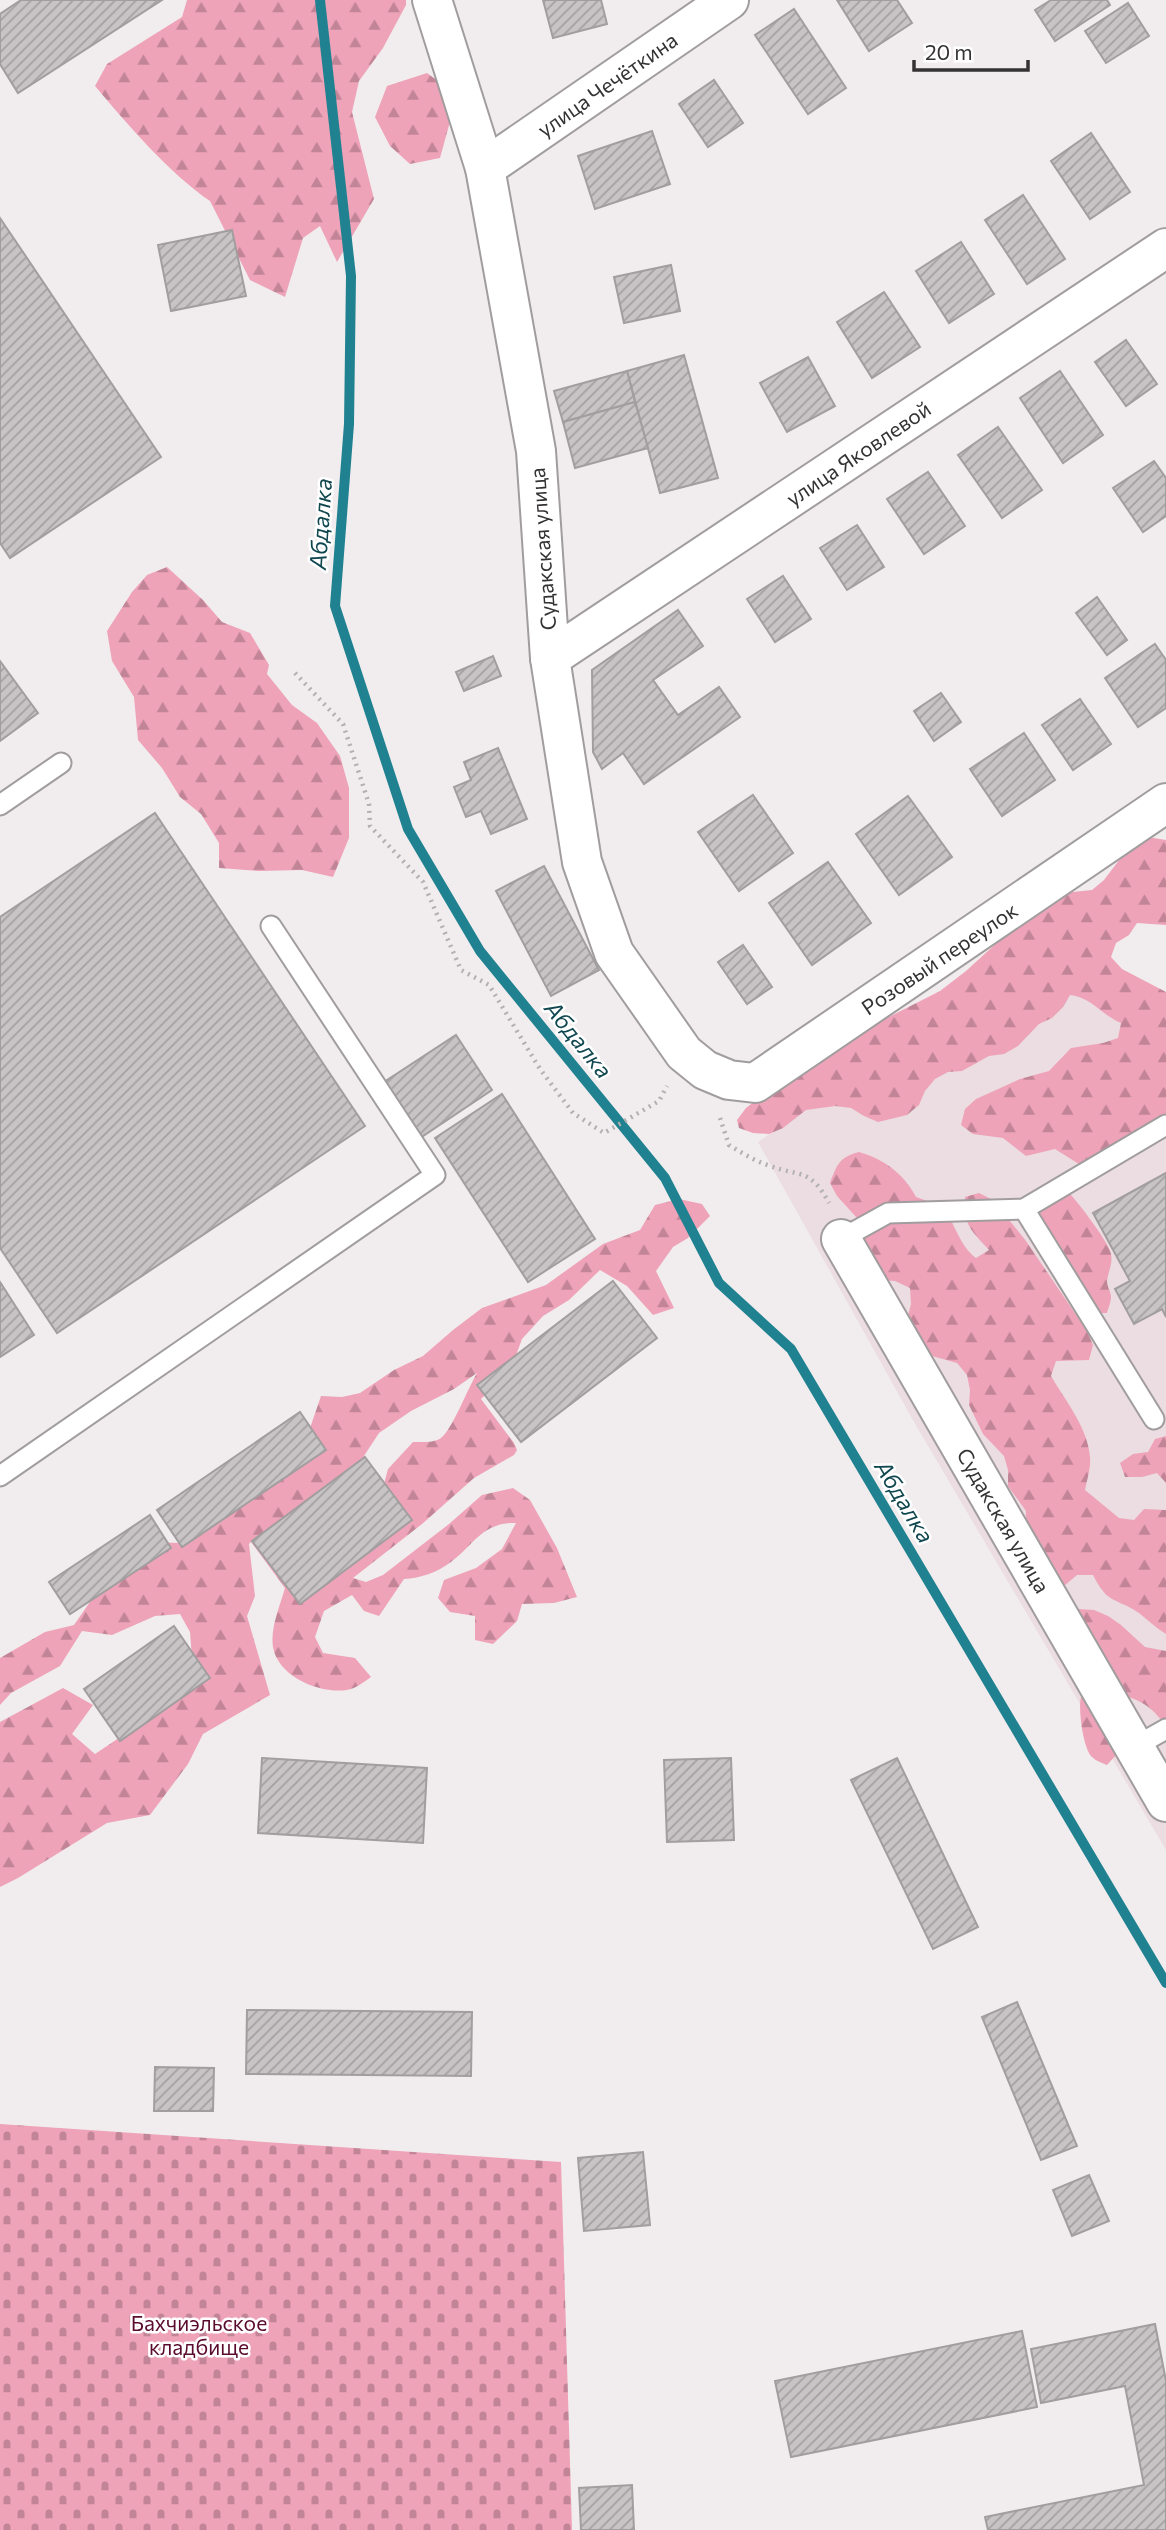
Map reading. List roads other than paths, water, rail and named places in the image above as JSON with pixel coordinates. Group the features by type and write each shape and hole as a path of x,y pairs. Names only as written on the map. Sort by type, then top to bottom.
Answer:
{"street":[{"name":"Судакская улица","path":"432,0 485,168 536,451 550,659 582,862 614,953 684,1053 705,1070"},
{"name":"улица Чечёткина","path":"485,168 729,0"},
{"name":"улица Яковлевой","path":"550,659 1166,248"},
{"name":"Розовый переулок","path":"705,1070 729,1080 754,1083 1166,803"},
{"name":"Судакская улица","path":"841,1238 1150,1738 1166,1802"}],"lane":[{"path":"0,805 61,763"},
{"path":"0,1476 435,1175 271,926"},
{"path":"841,1238 888,1213 1024,1209 1166,1125"},
{"path":"1024,1209 1154,1419"}],"waterway":[{"name":"Абдалка","path":"320,0 351,276 349,424 335,606 408,829 480,951 665,1178 719,1283 791,1349 1166,1983"}],"park label":[{"name":"Бахчиэльское кладбище","path":"199,2334"}]}
